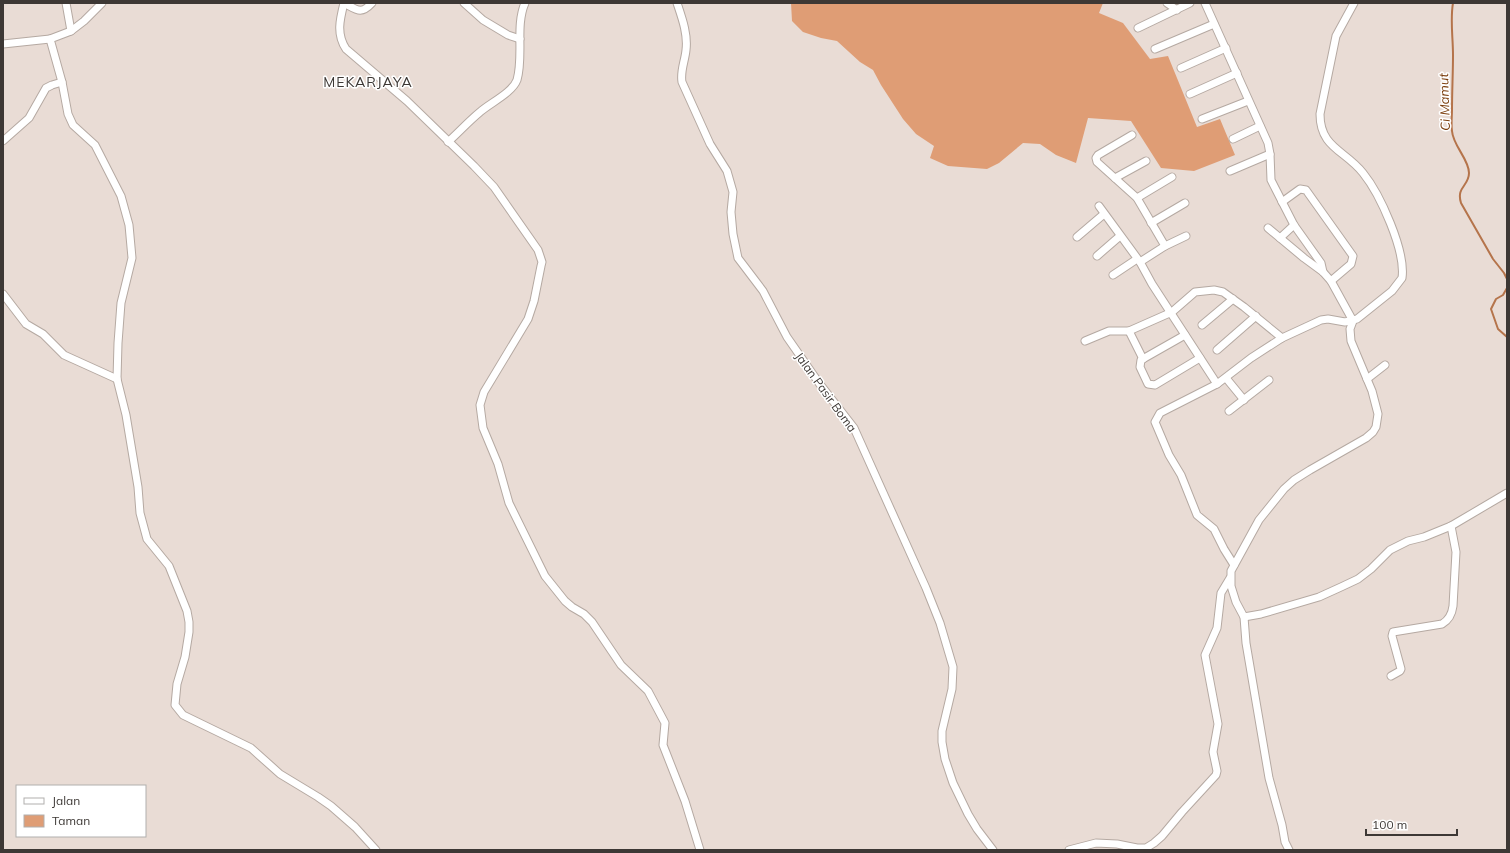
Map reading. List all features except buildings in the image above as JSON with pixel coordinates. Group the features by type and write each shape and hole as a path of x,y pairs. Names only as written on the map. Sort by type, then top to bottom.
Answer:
{"street":[{"path":"66,3 72,30"},
{"path":"3,44 50,39 72,30 84,21 102,3"},
{"path":"372,3 363,10 359,11 344,3 340,26 341,40 346,49 407,101 494,187 534,243 542,262 534,301 528,319 484,392 480,405 483,428 498,464 509,503 550,583 565,601 584,614 592,622 621,665 648,690 665,723 664,745 685,801 700,850"},
{"path":"464,3 488,23 508,35 520,39"},
{"path":"448,142 480,111 514,85 518,72 522,14 525,3"},
{"name":"Jalan Pasir Boma","path":"678,3 684,23 686,42 681,72 682,82 710,144 727,171 733,192 731,217 735,250 742,264 763,291 786,337 854,428 926,588 940,624 952,667 952,689 942,731 945,759 953,782 968,814 993,850"},
{"path":"1167,3 1176,10"},
{"path":"1138,28 1190,3"},
{"path":"1205,3 1268,143 1271,180 1294,225 1321,263 1323,272"},
{"path":"1234,565 1214,529 1197,515 1182,475 1170,455 1155,422 1160,413 1217,384 1251,358 1282,338 1321,320 1328,319 1342,322 1353,321 1372,308 1396,287 1402,278 1402,262 1394,232 1376,192 1363,173 1330,144 1322,132 1320,124 1320,114 1336,36 1354,3"},
{"path":"1155,49 1214,24"},
{"path":"50,39 62,82 68,114 73,125 95,145 121,196 130,225 132,258 121,303 117,379 126,415 138,487 140,513 147,539 169,566 187,611 189,622 185,657 175,694 175,705 177,709 188,718 247,745 280,774 331,806 355,827 376,850"},
{"path":"1182,68 1226,48"},
{"path":"1190,94 1237,73"},
{"path":"3,141 29,118 46,88 62,82"},
{"path":"1202,119 1248,101"},
{"path":"1233,139 1260,126"},
{"path":"1132,135 1096,156 1096,160 1137,198 1165,246"},
{"path":"1230,171 1270,154"},
{"path":"1115,178 1146,161"},
{"path":"1137,198 1172,177"},
{"path":"1282,202 1300,189 1306,190 1353,256 1352,264 1331,281"},
{"path":"1151,223 1185,203"},
{"path":"1099,206 1138,260 1217,384"},
{"path":"1077,237 1104,214"},
{"path":"1280,238 1294,225"},
{"path":"1069,850 1096,843 1146,848 1162,836 1216,775 1217,772 1214,747 1218,724 1206,654 1217,628 1220,594 1230,578 1234,565 1259,520 1288,484 1366,438 1376,427 1377,410 1372,390 1351,342 1350,329 1353,321 1331,281 1323,272 1268,228"},
{"path":"1098,256 1120,236"},
{"path":"1113,275 1138,260 1186,236"},
{"path":"1085,341 1109,331 1129,331 1172,312 1198,291 1221,291 1256,316 1282,338"},
{"path":"3,294 26,324 43,334 64,355 117,379"},
{"path":"1202,325 1233,299"},
{"path":"1216,350 1256,316"},
{"path":"1129,331 1143,359"},
{"path":"1185,335 1140,362 1140,367 1148,384 1155,385 1200,358"},
{"path":"1367,379 1385,365"},
{"path":"1226,378 1244,400"},
{"path":"1229,410 1269,380"},
{"path":"1244,617 1261,614 1319,597 1341,588 1358,579 1371,569 1390,550 1408,541 1451,526 1507,493"},
{"path":"1391,676 1400,672 1401,667 1392,636 1393,632 1442,624 1448,620 1451,613 1453,606 1456,552 1451,526"},
{"path":"1230,578 1236,602 1244,617 1246,643 1268,770 1289,850"}],"green space":[{"path":"791,3 1103,3 1099,13 1123,23 1150,59 1168,56 1197,127 1220,119 1235,155 1194,171 1161,168 1131,121 1088,118 1076,163 1056,155 1040,144 1023,143 999,163 987,169 948,166 930,158 934,146 916,134 903,119 873,70 860,62 837,41 803,32 792,21"}],"waterway":[{"name":"Ci Mamut","path":"1453,3 1452,128 1453,137 1466,163 1469,173 1467,181 1461,190 1460,198 1461,203 1493,259 1507,279"},
{"name":"Ci Mamut","path":"1507,288 1503,295 1496,299 1491,309 1498,329 1507,337"}],"district":[{"name":"MEKARJAYA","path":"368,82"}]}
